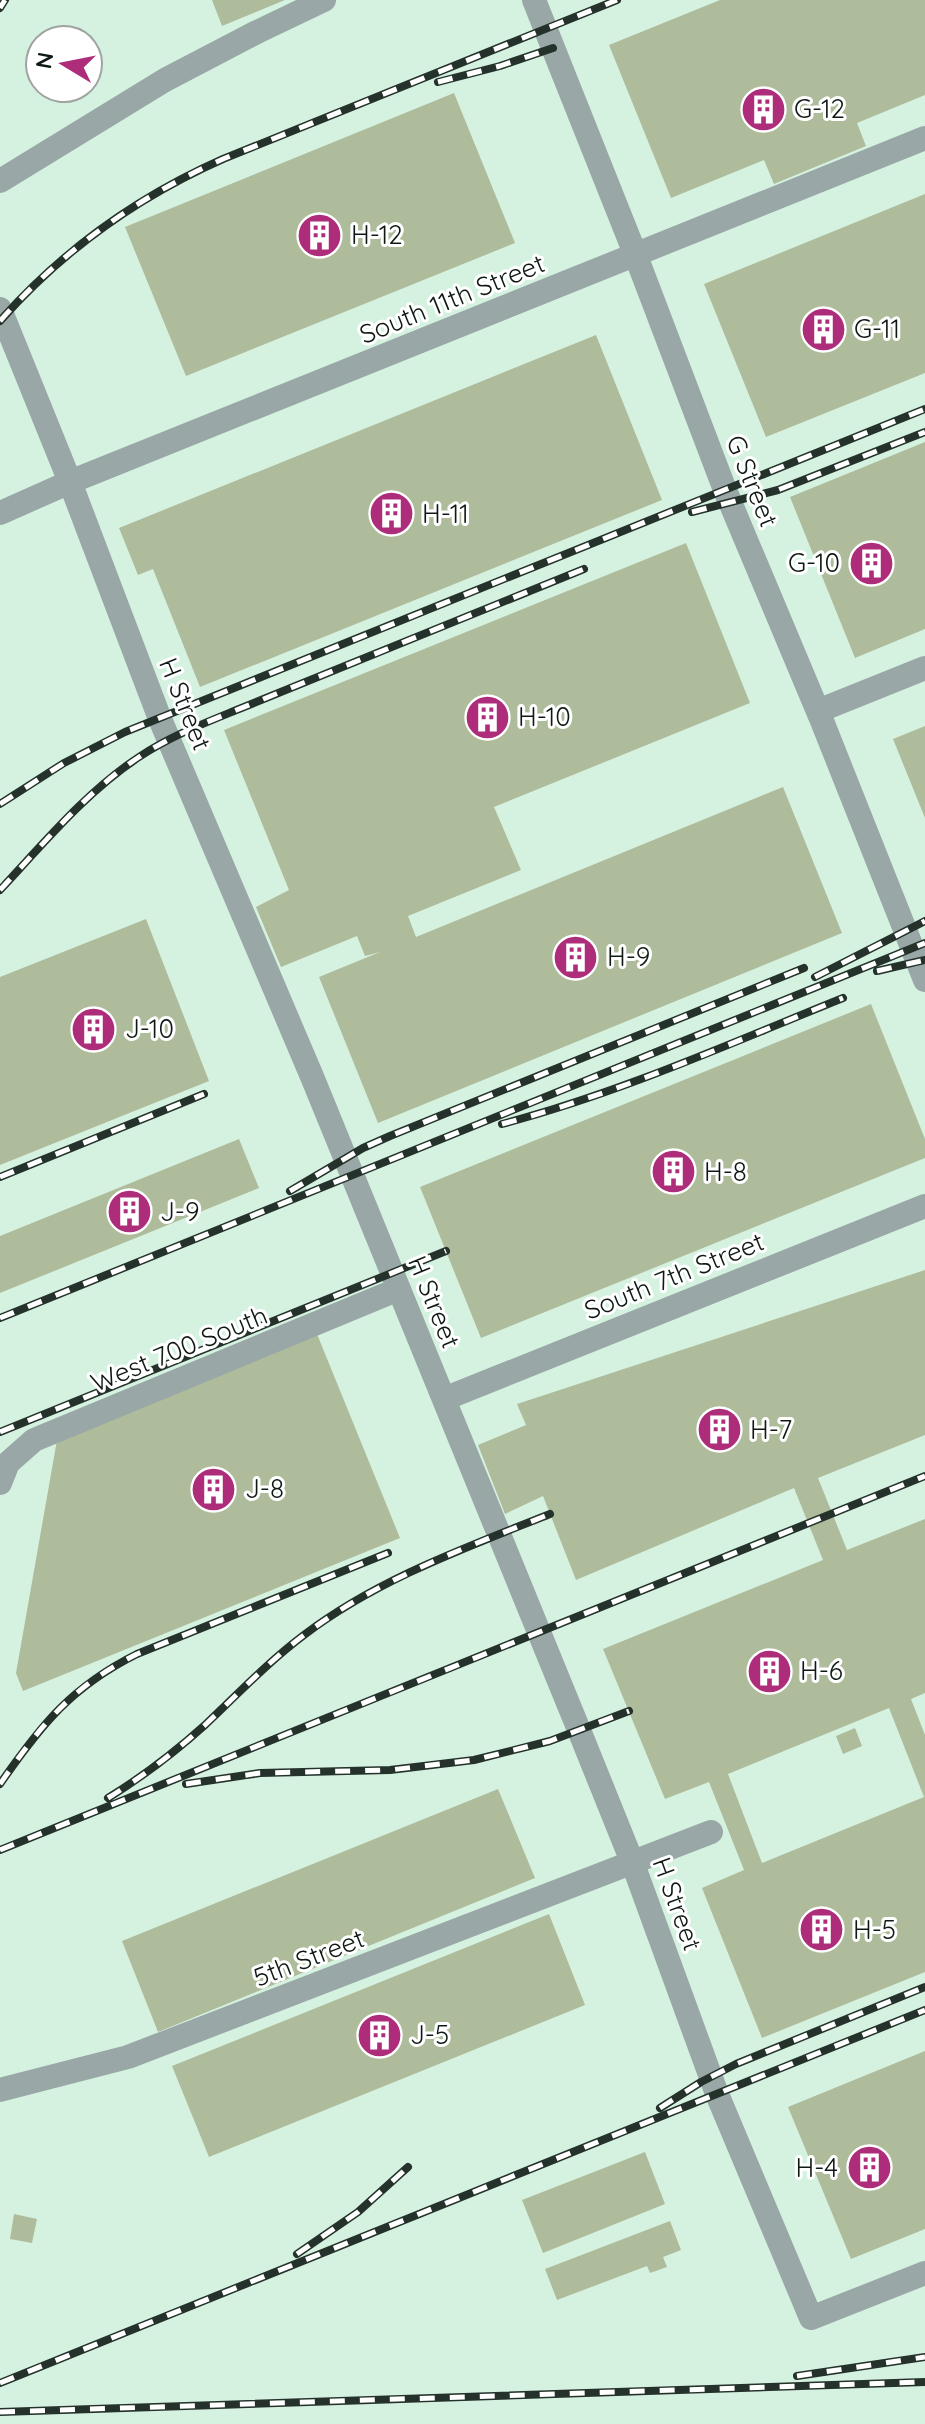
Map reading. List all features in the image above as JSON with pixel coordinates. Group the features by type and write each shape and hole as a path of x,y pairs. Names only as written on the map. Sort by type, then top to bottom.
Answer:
{"lane":[{"path":"0,181 165,80 324,0"},
{"name":"G Street","path":"534,0 725,490 818,711 925,980"},
{"name":"South 11th Street","path":"0,513 70,482 925,138"},
{"name":"H Street","path":"0,309 160,719 313,1079 444,1399 633,1864 717,2094 811,2318 925,2273"},
{"path":"818,711 925,668"},
{"name":"South 7th Street","path":"444,1399 925,1206"},
{"name":"West 700 South","path":"0,1483 8,1463 34,1440 399,1289"},
{"name":"5th Street","path":"0,2090 128,2057 711,1832"}],"building":[{"path":"212,0 285,0 222,26"},
{"name":"G-12","path":"720,0 925,0 925,95 857,123 866,146 774,184 764,160 671,198 609,45"},
{"name":"H-12","path":"454,93 515,243 186,376 125,227"},
{"name":"G-11","path":"925,194 925,373 766,437 704,284"},
{"name":"H-11","path":"596,335 662,500 200,687 153,569 138,575 119,528"},
{"name":"G-10","path":"925,442 925,629 855,658 790,497"},
{"path":"686,543 750,703 494,807 521,870 408,916 416,937 783,787 842,933 378,1123 319,977 380,952 365,956 357,936 281,967 256,907 289,890 224,730"},
{"path":"925,726 925,818 893,739"},
{"name":"J-10","path":"146,919 209,1081 0,1165 0,977"},
{"name":"H-8","path":"871,1004 925,1139 925,1158 481,1338 420,1187"},
{"name":"J-9","path":"239,1139 259,1188 0,1293 0,1236"},
{"path":"925,1270 925,1435 818,1478 847,1550 925,1519 925,1693 911,1699 925,1735 925,1972 762,2038 702,1888 744,1870 709,1782 665,1799 603,1649 823,1560 794,1488 576,1580 543,1496 505,1514 478,1445 526,1425 517,1404","holes":["889,1708 924,1797 762,1863 728,1774"]},
{"name":"J-8","path":"317,1334 400,1538 23,1691 16,1673 57,1440"},
{"path":"855,1728 862,1746 843,1754 836,1736"},
{"path":"498,1789 535,1878 158,2032 122,1941"},
{"name":"J-5","path":"549,1914 585,2005 209,2157 172,2066"},
{"name":"H-4","path":"925,2051 925,2229 851,2259 788,2107"},
{"path":"645,2152 665,2204 543,2253 522,2200"},
{"path":"14,2214 37,2219 32,2243 10,2239"},
{"path":"670,2221 681,2250 663,2257 667,2267 650,2273 647,2266 557,2300 545,2269"}],"railway":[{"path":"0,8 5,0"},
{"path":"0,321 49,272 102,228 191,174 617,0"},
{"path":"438,82 553,48"},
{"path":"0,804 64,763 125,732 925,409"},
{"path":"692,512 778,490 925,432"},
{"path":"0,890 101,786 162,743 584,569"},
{"path":"815,977 925,921"},
{"path":"0,1318 925,943"},
{"path":"877,971 925,960"},
{"path":"290,1191 363,1148 390,1136 804,968"},
{"path":"502,1124 589,1098 843,998"},
{"path":"0,1177 204,1094"},
{"path":"0,1432 446,1251"},
{"path":"0,1850 925,1476"},
{"path":"108,1798 182,1745 278,1656 332,1615 423,1566 550,1514"},
{"path":"0,1784 29,1743 59,1709 114,1667 137,1654 388,1553"},
{"path":"186,1784 260,1773 390,1770 474,1760 550,1741 629,1711"},
{"path":"660,2108 736,2064 925,1987"},
{"path":"0,2383 925,2010"},
{"path":"297,2254 358,2212 408,2167"},
{"path":"797,2376 925,2357"},
{"path":"0,2412 925,2382"}],"place":[{"name":"G-12","path":"763,109"},
{"name":"H-12","path":"320,235"},
{"name":"G-11","path":"823,329"},
{"name":"H-11","path":"391,514"},
{"name":"G-10","path":"871,563"},
{"name":"H-10","path":"487,717"},
{"name":"H-9","path":"576,957"},
{"name":"J-10","path":"94,1029"},
{"name":"H-8","path":"673,1172"},
{"name":"J-9","path":"129,1212"},
{"name":"H-7","path":"719,1430"},
{"name":"J-8","path":"214,1489"},
{"name":"H-6","path":"769,1671"},
{"name":"H-5","path":"822,1930"},
{"name":"J-5","path":"379,2035"},
{"name":"H-4","path":"869,2168"}]}
